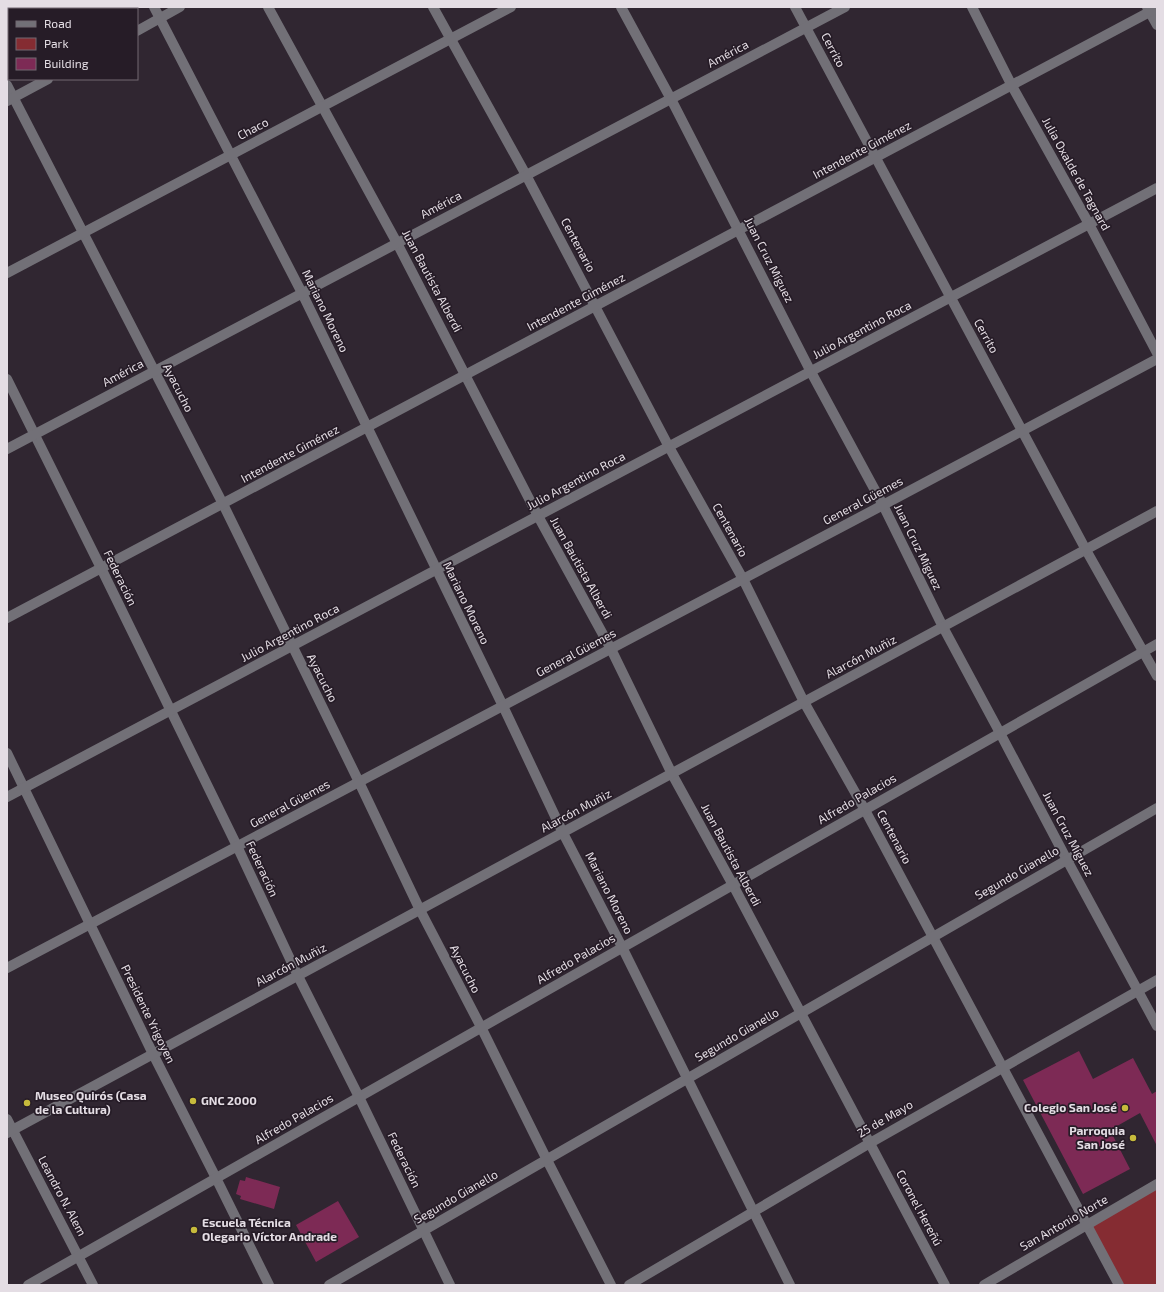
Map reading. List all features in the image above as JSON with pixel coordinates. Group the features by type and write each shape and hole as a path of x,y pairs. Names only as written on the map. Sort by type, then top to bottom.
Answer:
{"street":[{"name":"Mariano Moreno","path":"154,7 302,294 503,706 563,833 622,947 790,1285"},
{"path":"138,30 180,7"},
{"name":"Juan Bautista Alberdi","path":"268,7 397,243 538,516 611,649 672,774 870,1142"},
{"name":"Centenario","path":"432,7 526,175 669,447 743,579 804,702 865,810 1120,1285"},
{"name":"Chaco","path":"7,274 512,7"},
{"name":"Juan Cruz Míguez","path":"621,7 671,99 811,372 883,505 943,627 1157,1026"},
{"name":"Cerrito","path":"795,7 1086,550 1157,676"},
{"name":"América","path":"7,449 845,7"},
{"name":"Julia Oxalde de Tagnard","path":"972,7 1012,86 1089,224 1157,353"},
{"path":"1151,9 1157,25"},
{"name":"Intendente Giménez","path":"7,618 1012,86 1151,9"},
{"path":"10,100 46,80"},
{"name":"Ayacucho","path":"7,85 10,100 83,233 223,504 420,910 481,1027 546,1160 611,1285"},
{"name":"Julio Argentino Roca","path":"7,797 1157,188"},
{"name":"General Güemes","path":"7,968 1157,359"},
{"name":"Federación","path":"7,379 36,434 237,846 298,976 359,1097 450,1285"},
{"name":"Alarcón Muñiz","path":"10,1132 1157,511"},
{"name":"Alfredo Palacios","path":"28,1285 1157,644"},
{"name":"Presidente Yrigoyen","path":"7,753 153,1054 269,1285"},
{"name":"Segundo Gianello","path":"329,1285 1157,808"},
{"name":"25 de Mayo","path":"629,1285 870,1142 1157,980"},
{"name":"Leandro N. Alem","path":"7,1119 10,1132 79,1256 93,1285"},
{"name":"Coronel Hereñú","path":"870,1142 945,1285"},
{"name":"San Antonio Norte","path":"984,1285 1157,1184"}],"green space":[{"path":"1157,1184 1157,1285 1119,1285 1087,1224"}],"building":[{"path":"1079,1051 1093,1079 1133,1058 1152,1094 1157,1091 1157,1146 1140,1113 1110,1130 1130,1169 1083,1194 1023,1080"},
{"path":"246,1177 280,1187 274,1209 240,1199 241,1196 236,1194 240,1180 245,1181"},
{"path":"338,1201 359,1237 316,1262 296,1225"}],"place":[{"name":"GNC 2000","path":"193,1101"},
{"name":"Museo Quirós (Casa de la Cultura)","path":"27,1103"},
{"name":"Colegio San José","path":"1125,1108"},
{"name":"Parroquia San José","path":"1133,1138"},
{"name":"Escuela Técnica Olegario Víctor Andrade","path":"194,1230"}]}
